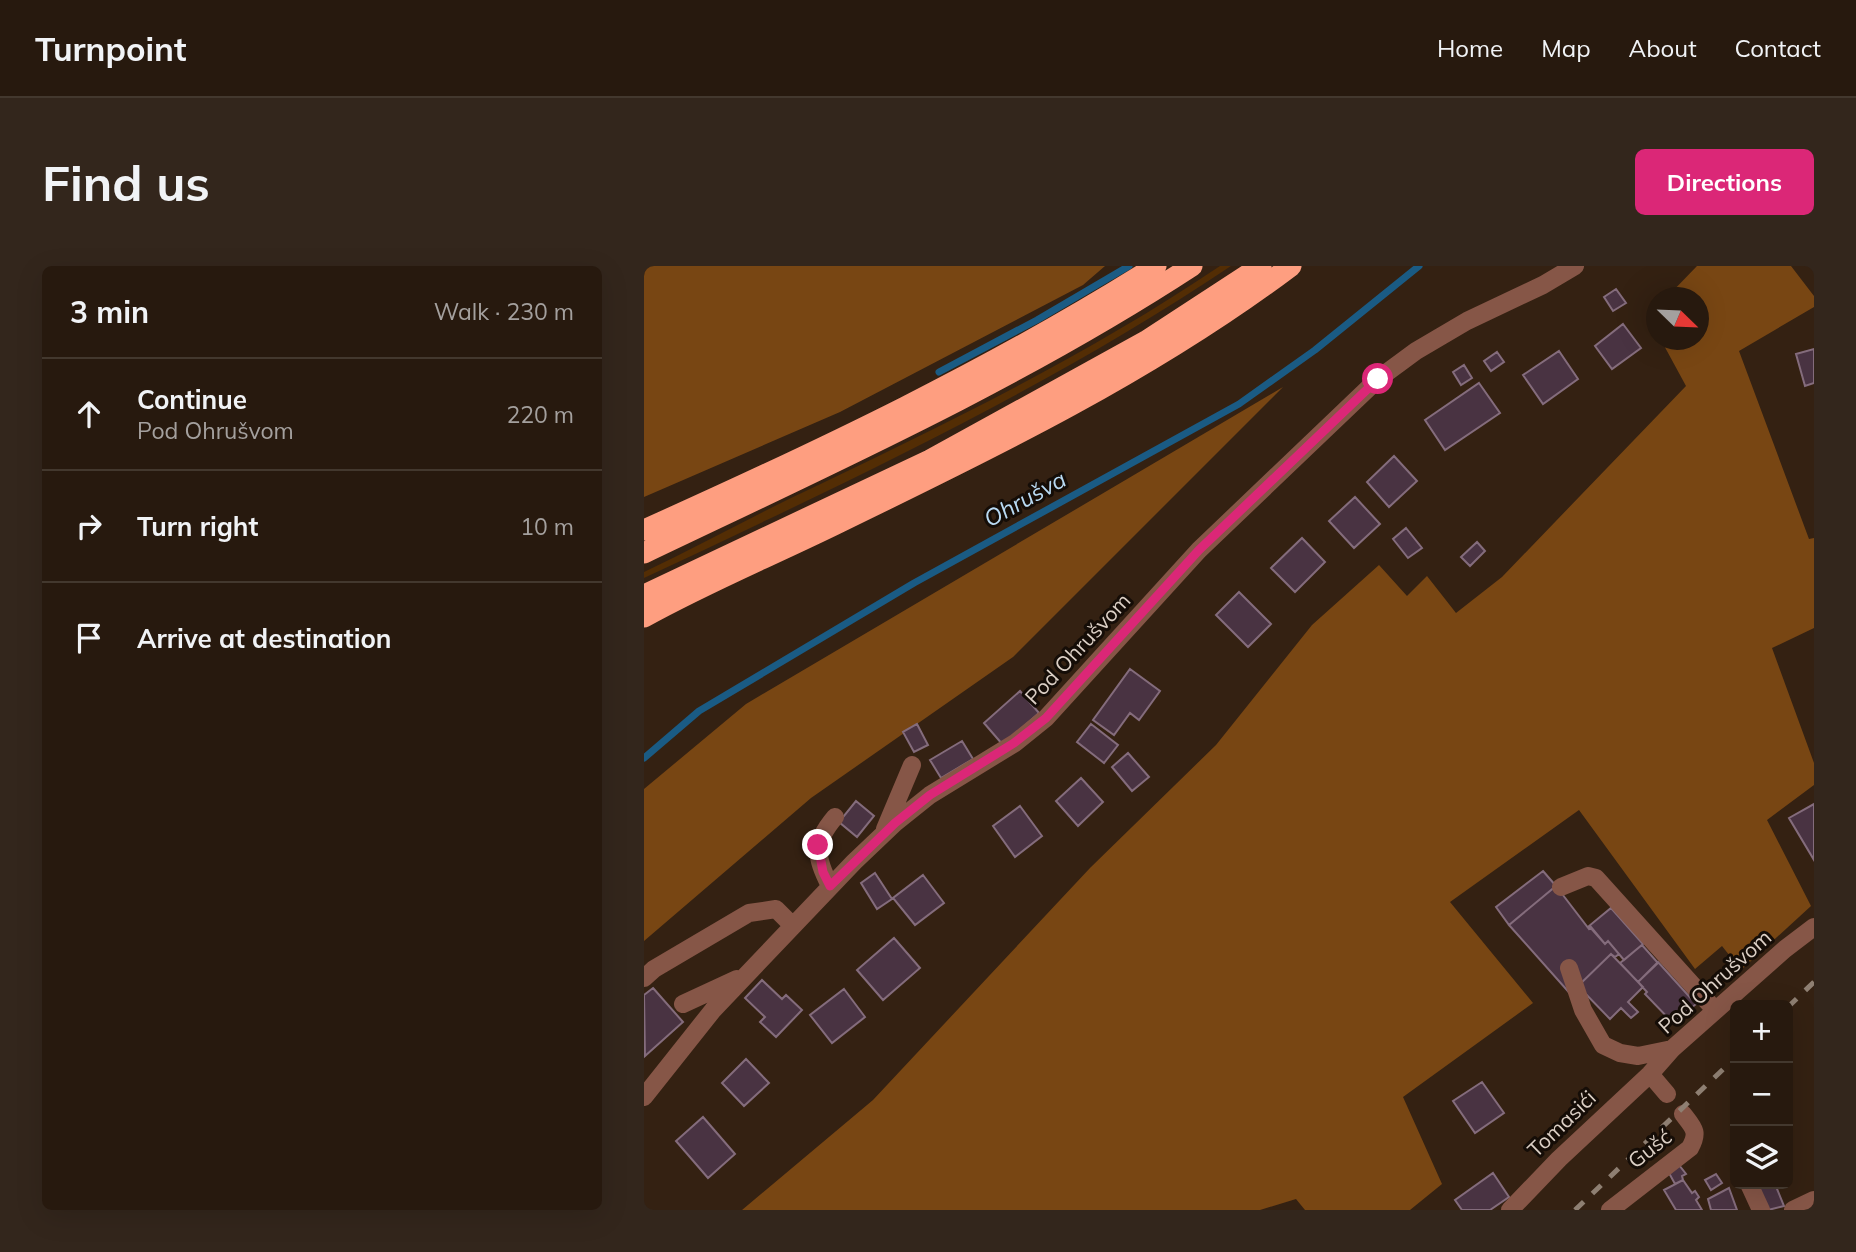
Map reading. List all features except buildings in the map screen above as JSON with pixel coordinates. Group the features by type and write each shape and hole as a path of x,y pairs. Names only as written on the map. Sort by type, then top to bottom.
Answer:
{"highway":[{"path":"644,530 862,430 967,377 1156,266"},
{"path":"644,553 956,402 1059,347 1192,266"},
{"path":"644,595 930,460 1146,341 1261,266"},
{"path":"644,617 942,472 1083,398 1197,330 1291,266"}],"street":[{"name":"Pod Ohrušvom","path":"644,1097 744,975 883,834 930,795 1014,743 1046,718 1199,550 1378,379 1416,351 1467,321 1575,266"},
{"path":"883,834 912,765"},
{"path":"830,886 823,872 818,845 821,833 835,817"},
{"path":"1561,887 1588,876 1596,878 1716,1010"},
{"path":"644,978 654,969 749,913 776,909 792,925"},
{"name":"Pod Ohrušvom","path":"1650,1074 1672,1049 1814,927"},
{"path":"1569,968 1583,1010 1602,1045 1638,1056 1672,1049"},
{"path":"683,1004 744,975"},
{"name":"Gušć","path":"1650,1074 1667,1094"},
{"name":"Tomasići","path":"1510,1210 1551,1167 1650,1074"},
{"name":"Gušć","path":"1610,1210 1690,1148 1696,1138 1695,1131 1683,1114"},
{"path":"1562,1134 1587,1133"},
{"path":"1751,1189 1761,1210"},
{"path":"1794,1210 1814,1200"}],"shaded area":[{"path":"644,266 1105,266 1083,285 840,412 644,497"},
{"path":"1220,266 1231,266 1161,311 1017,394 869,471 644,578 644,572 956,418 1064,361"},
{"path":"1697,266 1791,266 1814,296 1814,307 1739,351 1809,539 1814,538 1814,628 1772,648 1814,763 1814,785 1767,820 1811,906 1741,970 1722,946 1695,969 1579,810 1450,902 1533,1003 1403,1097 1442,1184 1410,1210 1305,1210 1296,1199 1260,1210 742,1210 873,1100 1090,868 1216,745 1312,625 1379,565 1407,596 1427,576 1456,613 1502,577 1686,386 1666,350 1709,350 1709,287 1677,287"},
{"path":"1283,387 1013,657 811,798 644,941 644,789 746,704"}],"waterway":[{"path":"939,372 1037,320 1129,266"},
{"name":"Ohrušva","path":"644,758 699,711 914,583 1239,404 1315,350 1419,266"}],"railway":[{"path":"1793,1002 1814,982"},
{"path":"1575,1210 1730,1063"}],"route":[{"path":"818,845 819,859 830,886 895,823 930,795 1014,743 1046,718 1199,550 1378,379"}]}
